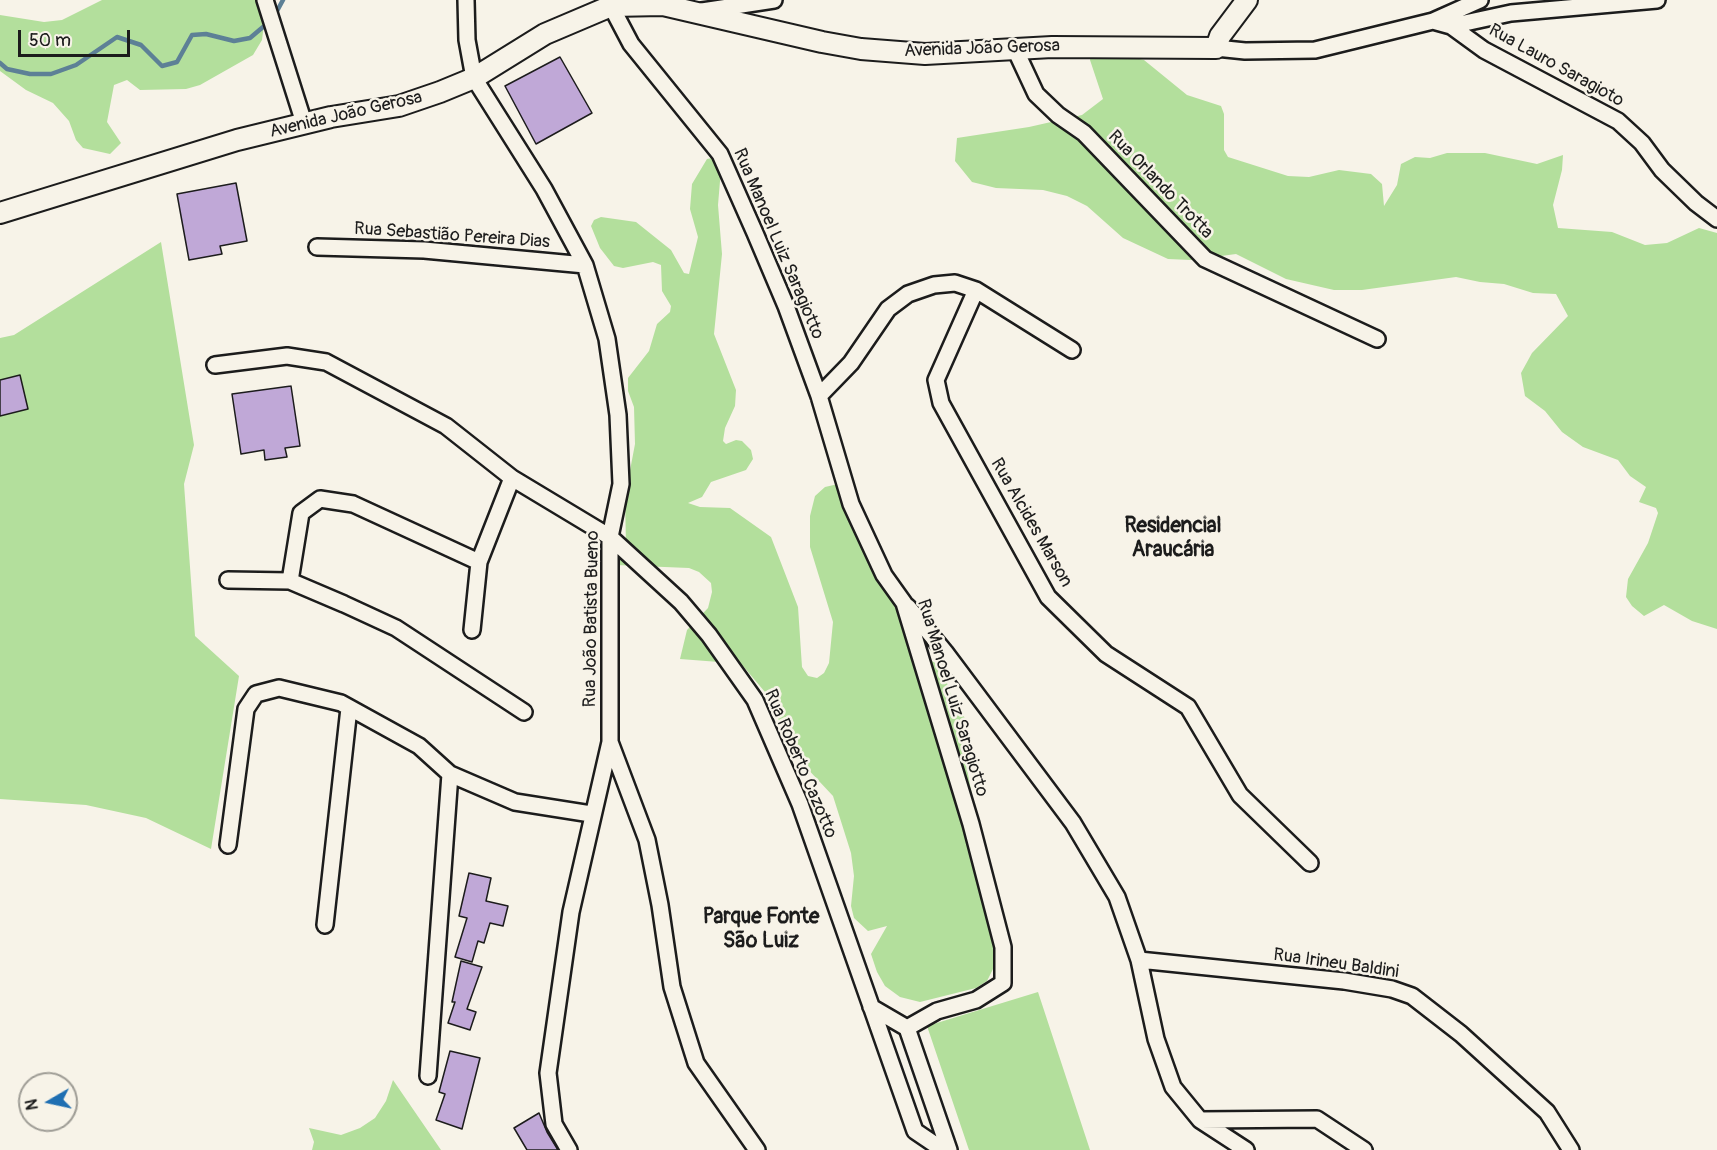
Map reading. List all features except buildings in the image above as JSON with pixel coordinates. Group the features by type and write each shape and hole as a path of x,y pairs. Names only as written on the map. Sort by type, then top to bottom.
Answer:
{"main road":[{"path":"1216,48 1220,36 1247,0"},
{"name":"Avenida João Gerosa","path":"0,213 237,140 304,123 399,106 474,78 545,34 611,6 663,5 861,49 925,54 1052,47 1216,48"}],"street":[{"path":"265,0 304,123"},
{"path":"466,0 467,40 474,78"},
{"path":"696,12 774,0"},
{"path":"1216,48 1245,51 1315,50 1433,21 1480,0"},
{"path":"1433,21 1451,26 1511,13 1657,0"},
{"name":"Rua Manoel Luiz Saragiotto","path":"611,6 631,44 720,154 786,306 819,396 851,504 884,575 904,603 971,824 1003,947 1003,982 992,992 976,1000 937,1011 908,1028"},
{"name":"Rua Lauro Saragioto","path":"1451,26 1484,50 1618,121 1642,143 1696,204 1717,219"},
{"name":"Rua Orlando Trotta","path":"1015,50 1036,94 1058,115 1084,133 1104,158 1205,259 1377,339"},
{"name":"Rua João Batista Bueno","path":"474,78 544,189 585,265 607,339 618,415 621,484 610,537 610,742 591,814 571,912 548,1073 554,1124 569,1150"},
{"name":"Rua Sebastião Pereira Dias","path":"317,247 423,250 585,265"},
{"path":"819,396 851,363 888,309 908,294 934,285 955,283 976,290 1072,350"},
{"name":"Rua Alcides Marson","path":"976,290 936,380 941,403 1048,597 1106,654 1188,707 1240,795 1310,863"},
{"name":"Rua Roberto Cazotto","path":"215,365 287,356 326,362 446,426 512,478 610,537 681,602 709,635 755,700 800,804 915,1131 943,1150"},
{"path":"472,630 479,562 512,478"},
{"path":"290,581 302,513 320,499 353,504 479,562"},
{"path":"228,580 290,581 396,628 524,712"},
{"path":"904,603 945,652 1073,823 1117,897 1139,960 1156,1039 1173,1087 1200,1120 1246,1150"},
{"path":"228,845 246,709 256,694 279,688 291,689 349,708 419,746 450,774 515,802 591,814"},
{"path":"325,926 349,708"},
{"path":"610,742 647,840 660,905 672,987 696,1063 756,1150"},
{"path":"428,1076 450,774"},
{"name":"Rua Irineu Baldini","path":"1139,960 1344,981 1392,988 1412,996 1461,1034 1547,1112 1571,1150"},
{"path":"872,1007 908,1028 949,1150"},
{"path":"1200,1120 1317,1119 1364,1150"}],"green space":[{"path":"102,0 256,0 264,24 262,40 253,55 200,85 186,89 140,90 127,80 114,85 107,122 121,143 110,154 83,148 76,140 69,121 53,103 26,90 0,71 0,15 44,22 62,20"},
{"path":"1100,50 1144,60 1187,95 1221,106 1224,114 1224,150 1228,157 1288,176 1309,177 1339,170 1371,174 1382,184 1384,206 1397,185 1401,164 1415,157 1430,158 1447,153 1485,153 1537,164 1563,155 1562,170 1553,205 1558,228 1612,232 1645,245 1667,243 1699,228 1717,233 1717,629 1692,621 1664,605 1644,616 1632,606 1626,597 1628,579 1648,543 1658,513 1656,508 1639,502 1646,487 1630,476 1618,460 1583,447 1562,432 1545,411 1525,396 1521,373 1532,353 1568,316 1556,294 1533,293 1504,284 1456,277 1362,290 1334,290 1286,279 1236,254 1191,260 1168,259 1123,238 1087,206 1067,196 1043,190 996,188 972,182 955,161 957,138 1029,127 1082,115 1103,99 1090,60 1092,52"},
{"path":"712,158 718,161 721,169 718,205 722,254 714,334 736,390 735,406 725,428 723,441 726,444 736,440 742,441 751,450 753,459 746,470 711,482 702,497 688,503 700,507 730,508 771,537 798,607 802,667 808,676 817,678 824,673 829,663 833,622 810,547 810,516 815,496 825,487 838,484 927,658 945,669 948,689 966,720 967,769 995,915 993,969 987,981 976,988 920,1002 900,997 885,986 871,954 887,926 868,931 854,918 851,906 854,876 851,853 833,796 803,764 784,733 770,698 743,666 731,659 719,662 680,659 687,630 708,608 712,592 711,583 699,572 689,568 616,565 626,546 625,497 635,444 634,407 628,391 628,378 649,351 657,324 670,312 671,306 662,291 661,265 653,262 623,268 614,266 600,248 591,226 594,220 601,217 636,222 671,250 684,273 689,274 698,237 690,209 692,184 707,159"},
{"path":"161,242 194,445 184,484 195,636 239,676 211,849 146,818 86,805 0,799 0,338 14,335"},
{"path":"1038,992 1090,1150 969,1150 927,1026"},
{"path":"393,1080 441,1150 312,1150 314,1142 309,1128 341,1135 360,1128 375,1118 386,1101"}],"waterway":[{"path":"277,11 283,0"},
{"path":"0,63 7,69 30,74 51,74 76,65 117,37 141,45 162,66 177,62 192,35 206,34 234,41 250,38 263,27"}],"district":[{"name":"Residencial Araucária","path":"1173,539"},
{"name":"Parque Fonte São Luiz","path":"761,930"}]}
